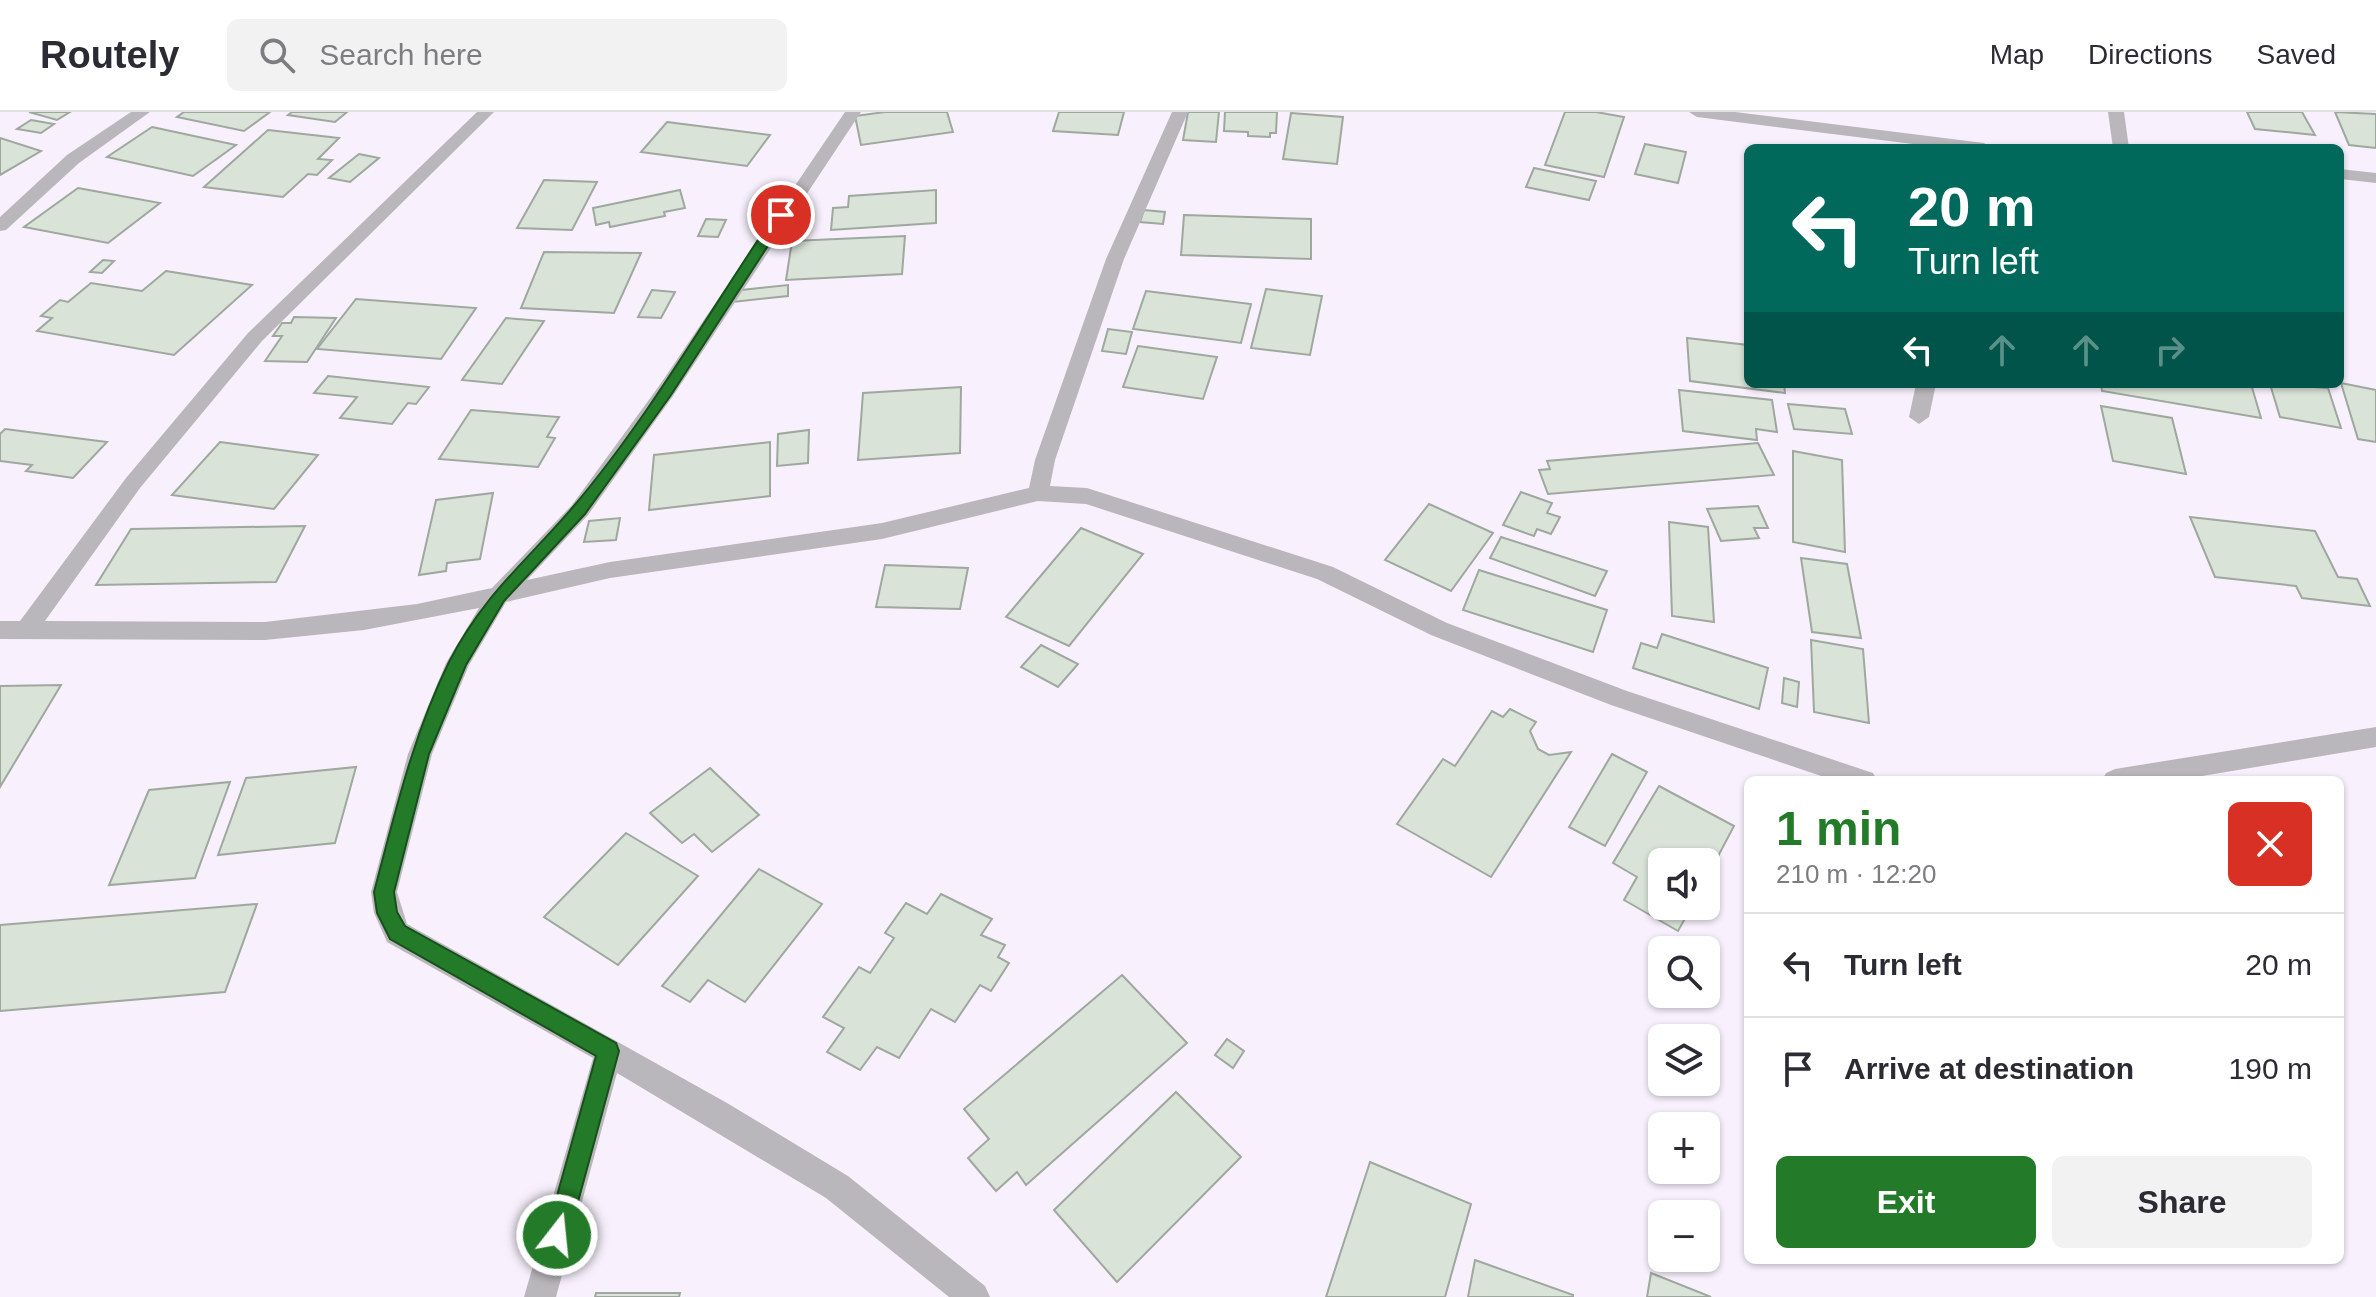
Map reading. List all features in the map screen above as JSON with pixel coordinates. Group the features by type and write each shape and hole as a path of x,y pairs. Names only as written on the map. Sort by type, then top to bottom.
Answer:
{"street":[{"path":"0,226 73,159 142,112"},
{"path":"25,632 133,483 255,337 486,112"},
{"path":"853,112 666,391 580,510 498,596 458,663 420,754 384,892 387,913 397,933 609,1051 837,1187 974,1297"},
{"path":"1038,493 1045,460 1115,259 1180,112"},
{"path":"1697,112 1940,144"},
{"path":"2116,112 2120,144"},
{"path":"2344,174 2376,178"},
{"path":"1919,417 1925,388"},
{"path":"0,630 265,631 390,617 610,570 882,531 1038,493 1087,496 1325,573 1439,629 1619,698 1852,776"},
{"path":"2139,776 2376,737"},
{"path":"540,1297 609,1051"}],"building":[{"path":"29,112 70,112 57,120"},
{"path":"184,112 270,112 244,131 177,117"},
{"path":"292,112 347,112 335,122 288,115"},
{"path":"885,112 947,112 953,132 861,145 855,116"},
{"path":"1059,112 1124,112 1118,135 1053,131"},
{"path":"1188,112 1219,112 1216,142 1183,140"},
{"path":"1225,112 1277,112 1276,133 1270,133 1270,137 1224,131"},
{"path":"1565,112 1596,112 1624,117 1604,177 1545,165"},
{"path":"2247,112 2302,112 2315,135 2255,129"},
{"path":"2335,112 2376,114 2376,148 2349,145"},
{"path":"1291,113 1343,117 1337,164 1283,159"},
{"path":"31,120 54,124 41,133 17,129"},
{"path":"667,122 770,135 747,166 641,152"},
{"path":"152,127 236,145 193,176 107,157"},
{"path":"268,130 339,138 318,159 332,160 317,175 308,174 283,197 204,187"},
{"path":"0,138 41,151 0,175"},
{"path":"1645,144 1686,152 1678,183 1635,174"},
{"path":"359,154 379,158 350,182 329,178"},
{"path":"1534,168 1596,181 1589,200 1526,187"},
{"path":"544,180 597,182 572,230 517,228"},
{"path":"78,188 160,203 108,243 24,227"},
{"path":"680,190 685,208 664,212 665,216 610,227 609,222 596,225 593,208"},
{"path":"936,190 936,223 831,230 833,208 848,207 849,196"},
{"path":"1144,210 1165,212 1163,224 1140,222"},
{"path":"1184,215 1311,219 1311,259 1181,255"},
{"path":"706,219 726,220 718,237 698,236"},
{"path":"905,236 902,274 786,280 792,241"},
{"path":"544,252 641,253 614,313 521,308"},
{"path":"103,260 114,261 102,273 90,272"},
{"path":"166,271 252,285 174,355 37,331 52,318 41,316 60,300 68,302 91,283 142,291"},
{"path":"788,285 788,296 733,302 733,291"},
{"path":"1266,289 1322,296 1310,355 1251,348"},
{"path":"652,290 675,292 661,318 638,317"},
{"path":"1146,291 1251,304 1241,343 1133,329"},
{"path":"356,299 476,308 441,359 317,349"},
{"path":"294,317 336,318 307,362 265,361 282,336 273,336 282,323 291,323"},
{"path":"506,318 544,321 502,384 462,380"},
{"path":"1108,329 1132,332 1126,354 1102,351"},
{"path":"1687,338 1744,345 1744,388 1690,381"},
{"path":"1138,346 1217,357 1203,399 1123,387"},
{"path":"328,376 429,387 416,404 408,403 392,424 340,418 357,397 314,393"},
{"path":"2344,384 2376,390 2376,442 2358,439 2343,388"},
{"path":"961,387 960,453 858,460 863,393"},
{"path":"1745,388 1784,388 1785,393"},
{"path":"2102,388 2252,388 2261,418 2102,391"},
{"path":"2271,388 2328,388 2341,428 2280,417"},
{"path":"1679,390 1772,400 1777,432 1756,429 1757,440 1683,431"},
{"path":"1788,404 1845,409 1852,434 1794,429"},
{"path":"2101,406 2172,418 2186,474 2113,461"},
{"path":"471,410 559,417 547,437 555,438 538,467 439,459"},
{"path":"5,429 107,442 73,478 26,471 32,465 0,461 0,434"},
{"path":"809,430 808,463 777,466 778,434"},
{"path":"220,442 318,455 274,509 172,495"},
{"path":"770,442 770,496 649,510 654,455"},
{"path":"1758,443 1774,475 1548,494 1539,470 1550,469 1547,461"},
{"path":"1793,451 1842,460 1845,552 1793,542"},
{"path":"1521,492 1552,503 1547,513 1560,517 1551,534 1537,529 1534,536 1503,525"},
{"path":"493,493 480,559 447,563 446,571 419,575 436,500"},
{"path":"1429,504 1493,533 1451,591 1385,560"},
{"path":"1758,506 1768,528 1754,528 1759,538 1721,541 1707,509"},
{"path":"2190,517 2315,531 2338,577 2357,579 2370,606 2302,598 2296,586 2215,577"},
{"path":"620,518 616,540 584,542 589,521"},
{"path":"1669,522 1708,527 1714,622 1672,616"},
{"path":"305,526 276,582 96,585 131,529"},
{"path":"1081,528 1143,554 1069,646 1006,617"},
{"path":"1501,537 1607,571 1595,596 1490,558"},
{"path":"1801,558 1847,564 1861,638 1812,632"},
{"path":"885,565 968,568 960,609 876,607"},
{"path":"1479,570 1607,610 1593,652 1463,610"},
{"path":"1662,634 1768,668 1759,709 1633,668 1641,643 1657,648"},
{"path":"1811,640 1863,649 1869,723 1814,712"},
{"path":"1041,645 1078,664 1058,687 1021,667"},
{"path":"1784,678 1799,682 1797,707 1782,703"},
{"path":"61,685 0,787 0,686"},
{"path":"1510,709 1536,722 1530,731 1538,749 1549,755 1571,752 1491,877 1397,824 1443,759 1455,766 1492,711 1503,717"},
{"path":"1612,754 1647,772 1605,846 1569,827"},
{"path":"356,767 335,843 218,855 246,778"},
{"path":"710,768 759,815 712,852 694,834 682,843 650,813"},
{"path":"230,782 195,878 109,885 149,790"},
{"path":"1659,786 1734,826 1720,852 1720,848 1648,848 1648,914 1624,900 1637,877 1613,863"},
{"path":"626,833 698,876 618,965 544,917"},
{"path":"759,869 822,904 745,1002 708,980 690,1002 662,986"},
{"path":"941,894 992,919 981,935 1005,945 998,957 1009,963 991,991 980,985 955,1022 931,1009 899,1058 877,1047 860,1070 827,1052 844,1028 823,1017 859,967 870,973 894,938 885,933 906,903 927,914"},
{"path":"257,904 225,992 0,1011 0,925"},
{"path":"1659,920 1684,920 1678,931"},
{"path":"1122,975 1187,1043 1026,1185 1017,1172 996,1191 968,1158 989,1139 964,1109"},
{"path":"1227,1039 1244,1051 1233,1068 1215,1055"},
{"path":"1176,1092 1241,1157 1117,1282 1054,1210"},
{"path":"1370,1162 1471,1204 1445,1297 1326,1297"},
{"path":"1475,1260 1573,1295 1573,1297 1468,1297"},
{"path":"1651,1273 1711,1297 1647,1297"},
{"path":"596,1293 680,1293 679,1297 595,1297"}],"route":[{"path":"557,1235 609,1051 397,933 387,913 384,892 420,754 458,663 498,596 521,568 548,546 580,510 666,391 781,215"}]}
